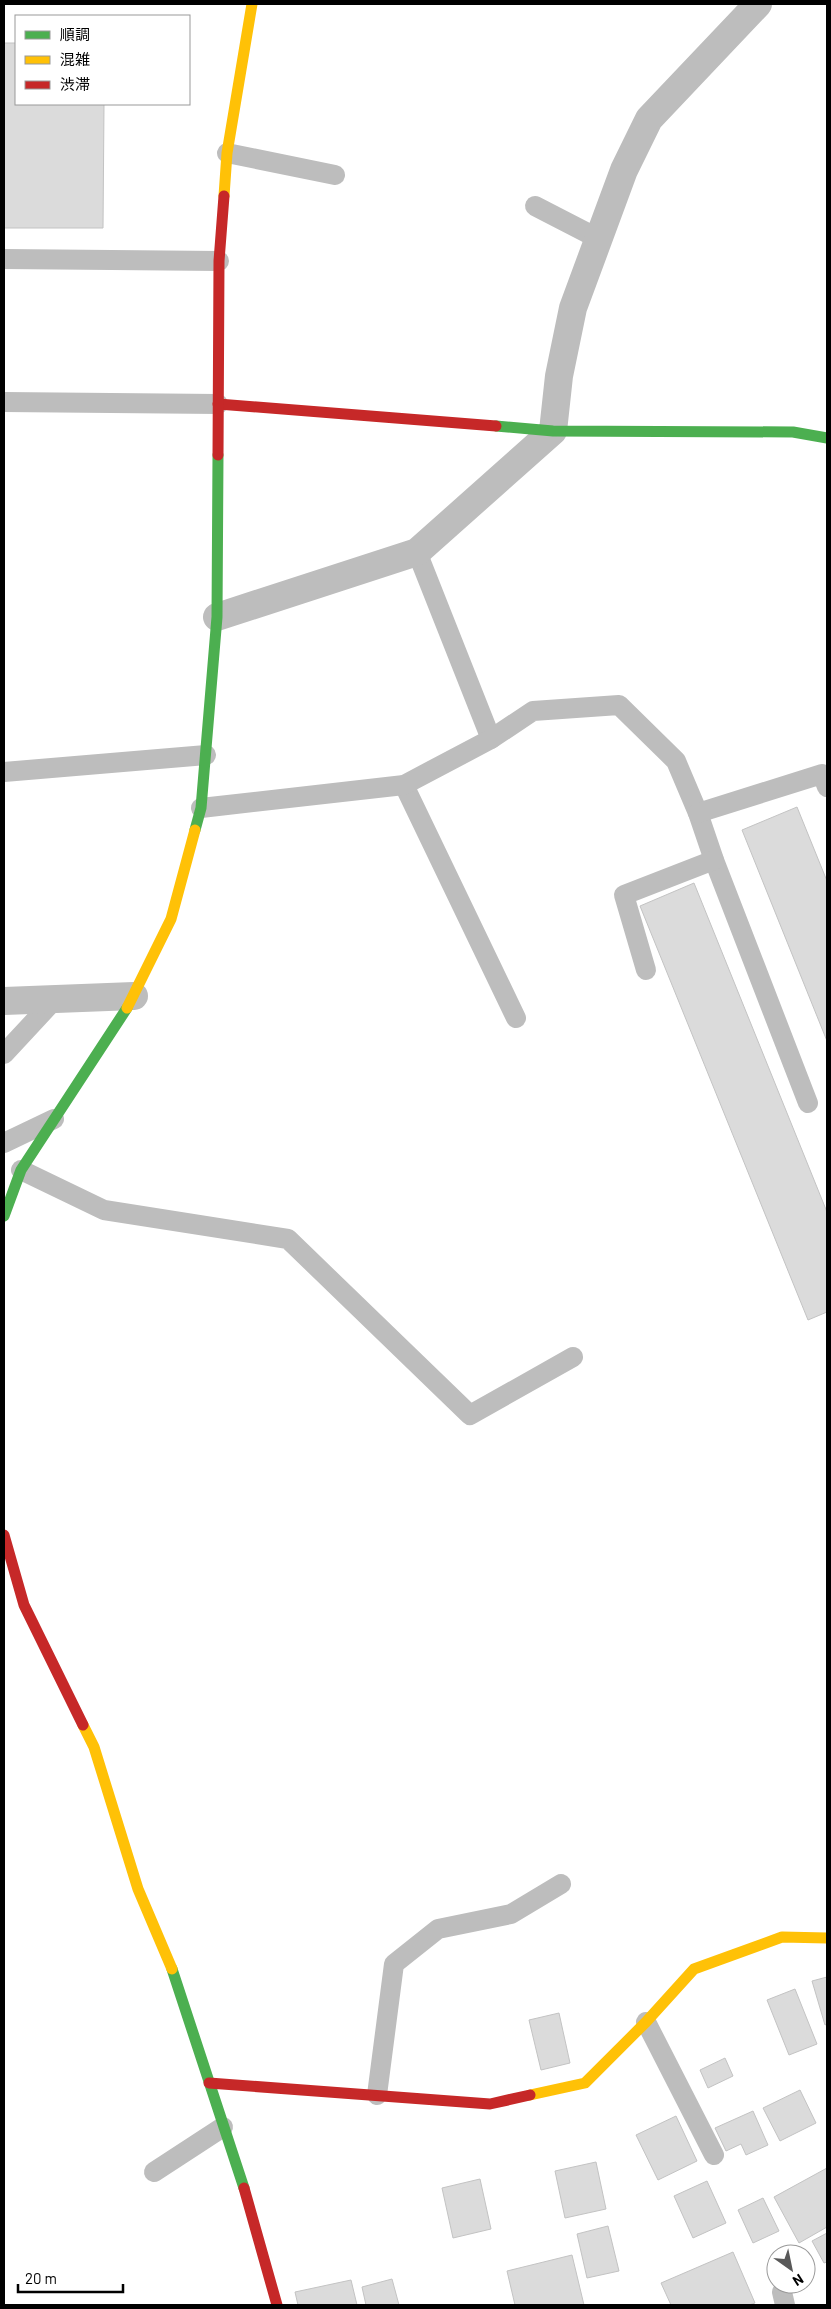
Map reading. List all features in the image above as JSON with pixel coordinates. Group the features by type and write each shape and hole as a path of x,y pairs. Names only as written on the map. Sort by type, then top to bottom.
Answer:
{"street":[{"path":"4,1216 21,1170 134,996 172,919 201,808 216,617 219,262 227,153 252,4"},
{"path":"216,617 418,552 553,431 559,376 573,308 624,170 649,118 758,4"},
{"path":"218,404 553,431 793,432 827,438"},
{"path":"4,1001 134,996"},
{"path":"4,1535 24,1605 94,1747 138,1889 170,1963 224,2127 277,2305"},
{"path":"209,2083 490,2104 584,2082 646,2022 694,1969 782,1937 827,1938"}],"lane":[{"path":"227,153 336,175"},
{"path":"535,206 599,239"},
{"path":"4,259 219,262"},
{"path":"4,402 218,404"},
{"path":"418,552 492,738"},
{"path":"201,808 404,785 492,738 533,711 619,705 676,761 698,813 714,860 808,1104"},
{"path":"4,772 206,755"},
{"path":"698,813 822,774 827,787"},
{"path":"404,785 516,1018"},
{"path":"646,970 624,894 714,860"},
{"path":"4,1054 55,999"},
{"path":"4,1143 54,1119"},
{"path":"21,1170 104,1210 288,1239 470,1415 573,1357"},
{"path":"377,2096 394,1964 438,1929 511,1914 561,1884"},
{"path":"646,2022 714,2155"},
{"path":"154,2172 224,2127"}],"building":[{"path":"4,43 15,43 15,105 104,105 103,228 4,228"},
{"path":"797,807 827,881 827,1041 742,830"},
{"path":"694,883 827,1212 827,1312 808,1320 640,906"},
{"path":"827,1977 827,2024 825,2025 812,1981"},
{"path":"795,1989 817,2044 789,2055 767,2000"},
{"path":"559,2013 570,2063 541,2070 529,2020"},
{"path":"725,2058 733,2076 708,2088 700,2070"},
{"path":"800,2090 816,2123 780,2141 763,2108"},
{"path":"753,2111 768,2145 746,2155 741,2144 726,2151 715,2128"},
{"path":"676,2116 697,2161 658,2180 636,2135"},
{"path":"596,2162 606,2209 565,2218 555,2171"},
{"path":"827,2168 827,2227 799,2243 774,2197"},
{"path":"480,2179 491,2229 453,2238 442,2188"},
{"path":"707,2181 726,2223 693,2238 674,2196"},
{"path":"763,2198 779,2231 753,2243 738,2210"},
{"path":"608,2226 619,2271 587,2278 577,2234"},
{"path":"827,2233 827,2262 824,2263 816,2248 816,2244 812,2241"},
{"path":"733,2252 755,2303 749,2305 671,2305 661,2283"},
{"path":"572,2255 584,2305 515,2305 507,2271"},
{"path":"392,2279 399,2305 366,2305 362,2287"},
{"path":"351,2280 357,2305 298,2305 295,2292"}],"traffic: fast":[{"path":"496,426 553,431 793,432 827,438"},
{"path":"195,830 201,808 217,617 218,455"},
{"path":"4,1216 21,1170 127,1008"},
{"path":"172,1969 244,2188"}],"traffic: slow":[{"path":"224,196 227,153 252,4"},
{"path":"127,1008 171,919 195,830"},
{"path":"83,1725 94,1747 138,1889 172,1969"},
{"path":"530,2095 585,2083 646,2022 694,1969 782,1937 827,1938"}],"traffic: jam":[{"path":"218,455 219,261 224,196"},
{"path":"218,404 496,426"},
{"path":"4,1535 24,1605 83,1725"},
{"path":"209,2083 490,2104 530,2095"},
{"path":"244,2188 277,2305"}]}
